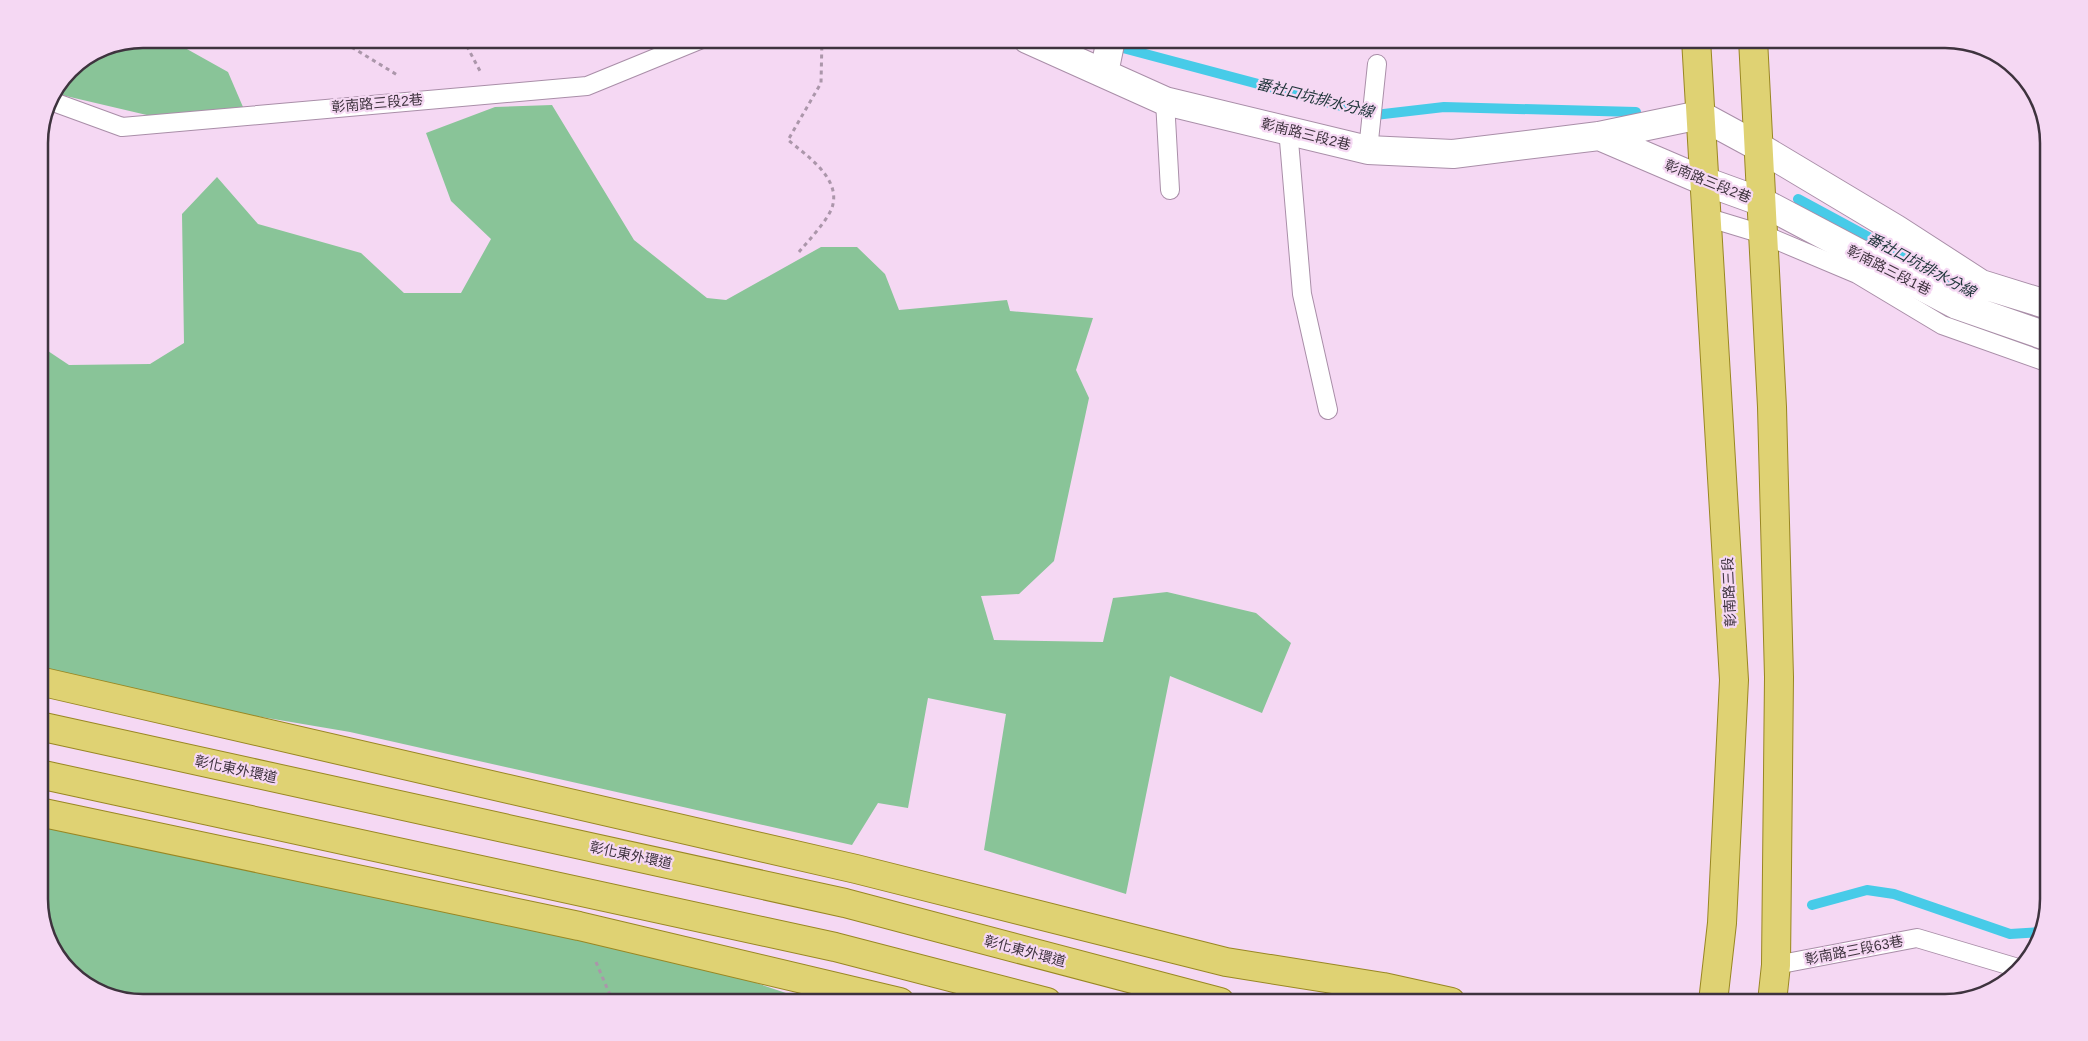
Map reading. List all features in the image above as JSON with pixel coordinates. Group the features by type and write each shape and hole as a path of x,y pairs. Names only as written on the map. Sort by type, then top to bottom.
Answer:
{"main road":[{"name":"彰南路三段","path":"1696,48 1734,680 1722,922 1714,994"},
{"path":"1754,48 1772,407 1779,677 1776,965 1773,994"},
{"path":"48,684 856,869 1226,962 1412,994"},
{"name":"彰化東外環道","path":"48,728 845,903 1190,994"},
{"path":"48,776 836,947 1015,994"},
{"path":"48,814 579,926 866,994"}],"street":[{"name":"彰南路三段2巷","path":"1047,48 1165,101 1288,129 1368,150 1453,154 1599,136 1700,115"},
{"path":"1104,73 1109,48"},
{"path":"1700,115 1759,147 1896,229 1981,284 2040,302"},
{"name":"彰南路三段2巷","path":"1599,136 1704,181 1762,202"},
{"name":"彰南路三段1巷","path":"1762,202 1957,305 2040,334"}],"lane":[{"name":"彰南路三段2巷","path":"56,103 122,127 586,86 680,48"},
{"path":"1368,150 1378,64"},
{"path":"1165,101 1170,190"},
{"path":"1288,129 1302,294 1328,410"},
{"path":"1706,217 1762,234 1857,274 1942,325 2040,360"},
{"name":"彰南路三段63巷","path":"1776,965 1917,938 2012,966"}],"path":[{"path":"353,48 410,83 420,100"},
{"path":"468,48 491,94"},
{"path":"799,252 833,205 833,186 815,163 788,140 821,83 822,48"},
{"path":"579,926 609,994"}],"green space":[{"path":"185,48 228,72 243,107 151,116 60,95 75,75 100,57 124,49"},
{"path":"552,105 634,240 707,298 726,300 821,247 857,247 885,274 899,310 1007,300 1010,311 1093,318 1076,370 1089,398 1054,561 1019,594 981,596 994,640 1103,642 1113,598 1167,592 1256,613 1291,643 1262,713 1170,676 1126,894 984,850 1006,714 928,698 908,808 878,803 852,845 350,732 48,681 48,351 69,365 150,364 184,343 182,214 217,177 258,224 361,253 404,293 461,293 491,239 451,201 426,133 495,107"},
{"path":"48,826 655,949 789,994 142,994 124,992 100,984 90,978 71,961 57,941 49,917 48,905"}],"waterway":[{"name":"番社口坑排水分線","path":"1123,48 1375,115 1444,107 1636,112"},
{"name":"番社口坑排水分線","path":"1798,199 2002,309 2040,315"},
{"path":"1812,905 1867,890 1894,894 2010,934 2034,933"}]}
